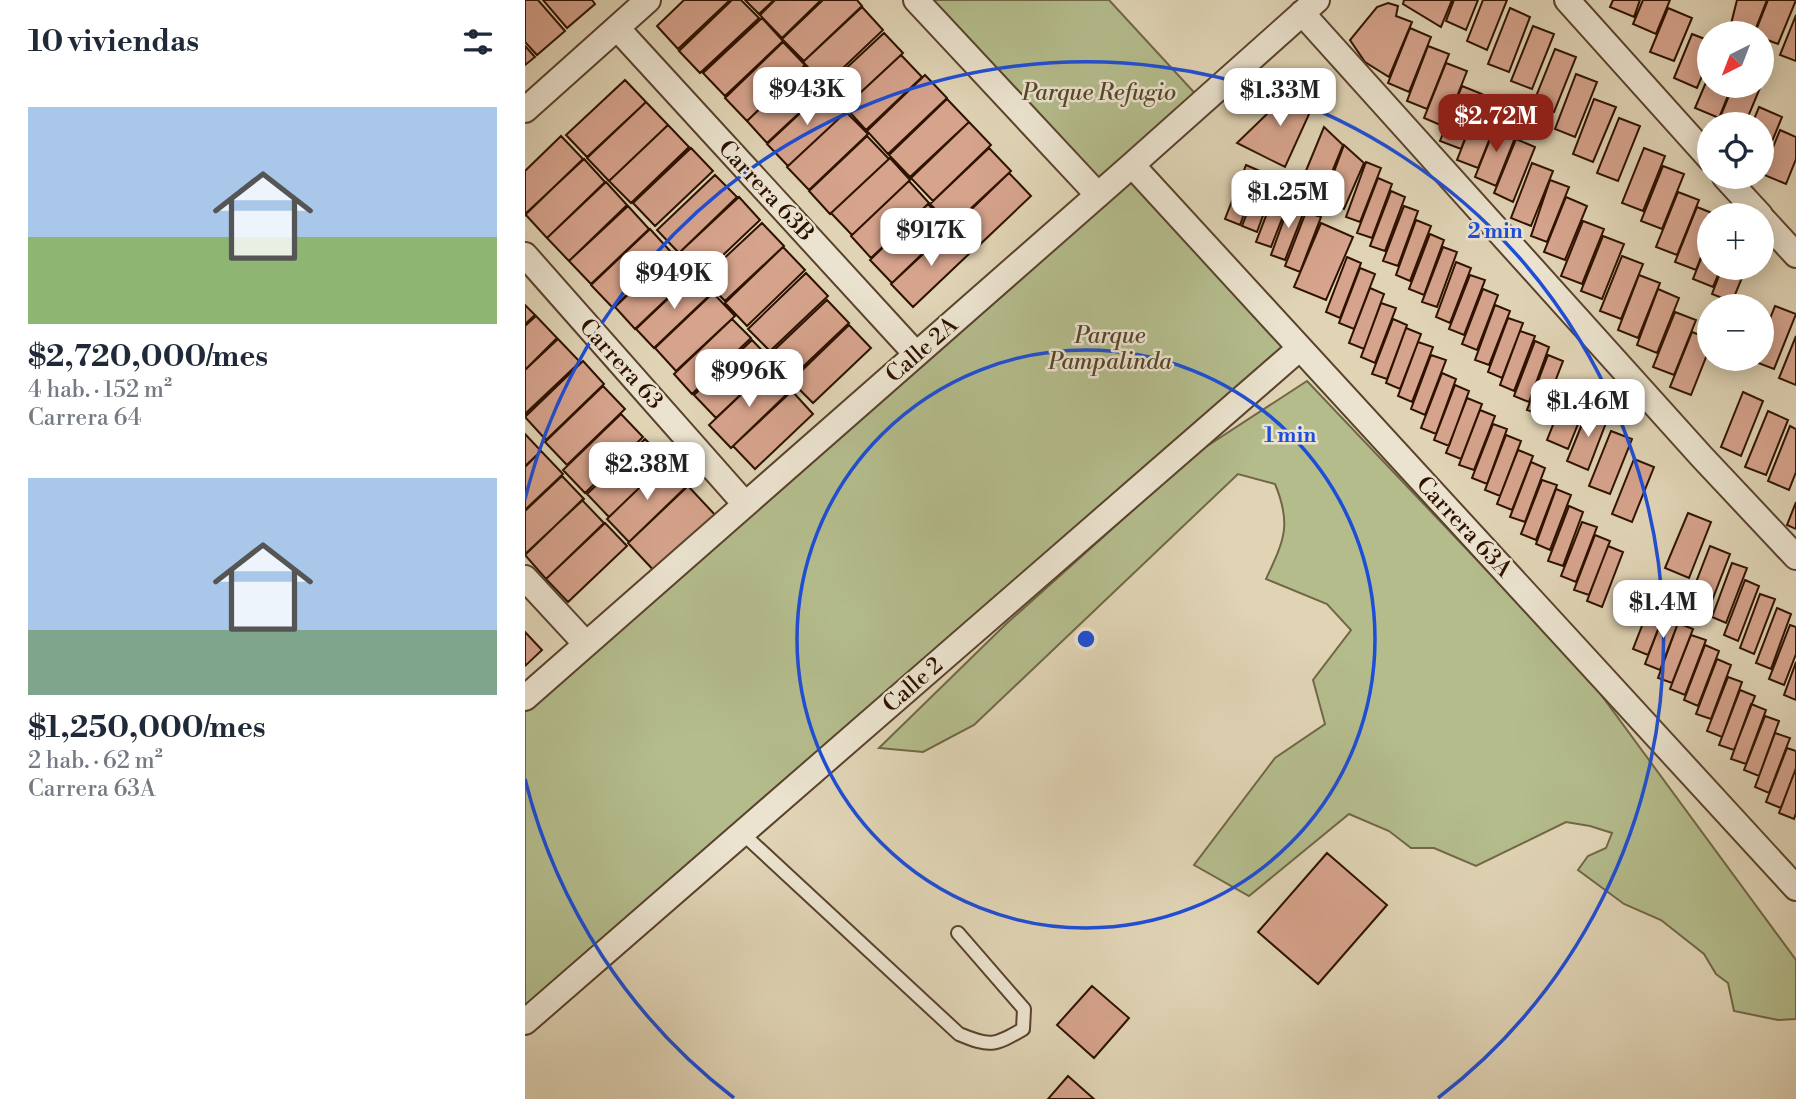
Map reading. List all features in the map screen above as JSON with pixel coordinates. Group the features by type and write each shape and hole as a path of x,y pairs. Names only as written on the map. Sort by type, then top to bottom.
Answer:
{"street":[{"path":"525,110 648,0"},
{"path":"916,0 1098,195"},
{"path":"1567,0 1697,145"},
{"path":"1309,7 1702,457 1796,557"},
{"name":"Calle 2A","path":"525,698 1309,7"},
{"name":"Carrera 63B","path":"617,28 916,354"},
{"name":"Carrera 63A","path":"1132,165 1796,888"},
{"path":"1736,189 1748,203"},
{"path":"1774,231 1796,255"},
{"name":"Carrera 63","path":"525,256 745,504"},
{"name":"Calle 2","path":"525,1022 1300,348"},
{"path":"525,578 586,644"}],"lane":[{"path":"742,833 959,1034 980,1043 1000,1042 1023,1029 1024,1009 958,933"}],"green space":[{"name":"Parque Pampalinda","path":"916,0 1109,0 1202,101 1133,165 1300,348 525,1022 525,698 1098,195"},
{"path":"1307,381 1588,677 1796,960 1796,1019 1778,1020 1734,1011 1728,983 1716,974 1704,954 1661,920 1624,904 1578,870 1588,856 1606,848 1612,833 1590,826 1566,822 1476,866 1434,848 1411,848 1389,831 1349,814 1249,896 1194,865 1275,758 1325,724 1313,680 1351,630 1327,604 1266,579 1284,532 1283,511 1275,484 1238,474 974,725 923,752 879,748 1006,624 1198,452"}],"building":[{"path":"525,0 538,0 565,31 537,55 525,42"},
{"path":"543,0 592,0 595,4 567,28"},
{"path":"684,0 730,0 678,49 657,26"},
{"path":"732,0 741,0 759,18 700,73 679,51"},
{"path":"745,0 774,0 759,14"},
{"path":"775,0 821,0 782,38 760,15"},
{"path":"823,0 857,0 862,6 804,61 782,39"},
{"path":"1404,0 1452,0 1441,27 1403,4"},
{"path":"1454,0 1478,0 1466,30 1446,21"},
{"path":"1483,0 1507,0 1487,50 1467,41"},
{"path":"1613,0 1640,0 1634,17 1610,7"},
{"path":"1643,0 1670,0 1656,34 1633,24"},
{"path":"1737,0 1767,0 1759,21 1732,21"},
{"path":"1768,0 1796,0 1778,44 1775,43 1775,21 1760,21"},
{"path":"1388,3 1398,6 1396,16 1412,22 1389,77 1365,62 1350,40 1377,7"},
{"path":"862,7 883,30 825,85 803,62"},
{"path":"1510,8 1530,17 1509,72 1488,64"},
{"path":"1668,8 1692,18 1674,61 1650,52"},
{"path":"1796,15 1796,61 1780,55"},
{"path":"762,18 783,41 725,96 703,73"},
{"path":"1533,26 1554,34 1532,89 1511,81"},
{"path":"1410,28 1431,37 1409,92 1388,83"},
{"path":"884,33 903,53 846,106 827,86"},
{"path":"1692,34 1697,36 1697,88 1674,78"},
{"path":"783,42 805,65 747,121 725,98"},
{"path":"525,46 535,57 525,65"},
{"path":"1428,46 1449,54 1427,109 1407,101"},
{"path":"1555,49 1576,57 1554,112 1533,104"},
{"path":"901,55 922,77 866,130 845,107"},
{"path":"1446,63 1467,71 1445,127 1424,118"},
{"path":"805,66 826,88 767,143 747,121"},
{"path":"1576,74 1597,82 1575,137 1555,129"},
{"path":"925,75 947,98 888,154 867,131"},
{"path":"625,80 646,102 587,157 566,135"},
{"path":"1296,86 1315,101 1285,167 1237,143"},
{"path":"1462,86 1482,94 1461,149 1440,141"},
{"path":"826,89 847,111 788,166 767,144"},
{"path":"1699,98 1727,98 1721,112 1705,112 1695,108"},
{"path":"1728,98 1756,98 1750,112 1722,112"},
{"path":"947,99 969,122 910,177 889,155"},
{"path":"1594,99 1616,107 1593,162 1573,154"},
{"path":"646,102 668,125 609,181 587,158"},
{"path":"1479,104 1500,113 1478,168 1457,160"},
{"path":"1759,107 1770,112 1757,112"},
{"path":"846,112 868,134 809,190 787,167"},
{"path":"1774,114 1782,117 1774,137"},
{"path":"1619,118 1640,126 1618,181 1597,173"},
{"path":"969,122 991,145 933,201 911,178"},
{"path":"1497,122 1518,130 1496,186 1475,177"},
{"path":"668,125 689,147 631,203 609,181"},
{"path":"1324,127 1343,145 1326,187 1303,178"},
{"path":"1780,130 1796,137 1796,159 1786,184 1774,179 1774,145"},
{"path":"561,136 583,159 525,215 525,171"},
{"path":"867,136 889,159 830,214 809,191"},
{"path":"1516,139 1535,147 1513,202 1494,193"},
{"path":"1344,145 1364,163 1344,209 1323,201"},
{"path":"691,148 713,171 655,226 633,203"},
{"path":"989,148 1011,171 952,226 930,204"},
{"path":"1644,148 1665,156 1643,211 1622,203"},
{"path":"890,158 910,180 852,235 831,213"},
{"path":"584,159 605,182 547,238 525,214"},
{"path":"1366,162 1381,168 1360,222 1346,217"},
{"path":"1532,163 1553,171 1531,226 1511,218"},
{"path":"1246,165 1260,171 1240,225 1225,219"},
{"path":"1663,166 1684,174 1662,229 1641,221"},
{"path":"1263,172 1277,177 1257,232 1242,226"},
{"path":"1009,173 1031,196 973,251 951,229"},
{"path":"715,175 737,197 679,253 657,230"},
{"path":"1378,178 1392,184 1372,238 1357,233"},
{"path":"1550,180 1569,187 1547,242 1531,236"},
{"path":"909,181 929,203 871,258 851,236"},
{"path":"606,182 627,205 569,261 547,238"},
{"path":"1277,187 1292,193 1271,247 1256,242"},
{"path":"1391,191 1405,197 1385,251 1370,246"},
{"path":"1678,192 1699,200 1677,255 1656,247"},
{"path":"739,197 760,220 702,275 680,252"},
{"path":"1566,197 1587,206 1565,260 1544,252"},
{"path":"1291,200 1306,206 1285,260 1271,255"},
{"path":"928,204 950,227 892,283 870,260"},
{"path":"628,206 649,229 591,284 569,261"},
{"path":"1404,206 1418,211 1398,266 1383,261"},
{"path":"1697,207 1696,270 1675,262"},
{"path":"1306,212 1321,217 1300,272 1285,266"},
{"path":"1416,220 1431,226 1410,281 1396,275"},
{"path":"1583,221 1604,229 1582,284 1561,276"},
{"path":"762,223 784,246 725,301 703,278"},
{"path":"1321,223 1353,237 1326,300 1294,287"},
{"path":"650,229 671,252 613,308 591,285"},
{"path":"950,229 971,252 913,307 891,284"},
{"path":"1430,234 1444,240 1424,295 1409,289"},
{"path":"1603,236 1624,244 1602,299 1581,291"},
{"path":"783,247 805,270 747,326 725,303"},
{"path":"1443,247 1457,252 1437,307 1422,302"},
{"path":"673,252 693,274 635,329 615,307"},
{"path":"1622,256 1643,264 1621,319 1600,311"},
{"path":"1347,257 1361,263 1340,318 1326,312"},
{"path":"1456,262 1471,268 1450,323 1436,317"},
{"path":"1360,268 1375,274 1354,329 1339,323"},
{"path":"1697,269 1697,280 1716,280 1713,287 1693,279"},
{"path":"806,273 828,296 770,351 748,329"},
{"path":"694,274 712,293 654,348 636,329"},
{"path":"1470,275 1485,280 1464,335 1449,329"},
{"path":"1639,275 1660,283 1638,338 1618,330"},
{"path":"1717,280 1741,280 1735,294 1712,294"},
{"path":"1370,288 1384,294 1364,349 1349,343"},
{"path":"1483,289 1498,295 1477,350 1462,344"},
{"path":"1658,289 1679,298 1657,353 1637,345"},
{"path":"713,293 735,316 676,371 655,348"},
{"path":"827,300 849,323 791,378 769,355"},
{"path":"1381,303 1396,308 1375,363 1361,357"},
{"path":"525,305 535,315 525,324"},
{"path":"1495,305 1510,311 1489,365 1475,360"},
{"path":"1775,306 1796,314 1774,369"},
{"path":"1675,312 1696,320 1674,375 1653,367"},
{"path":"536,316 557,338 525,370 525,326"},
{"path":"1508,318 1523,323 1502,378 1488,372"},
{"path":"732,319 751,338 692,394 674,374"},
{"path":"1393,319 1407,325 1387,379 1372,374"},
{"path":"849,325 871,348 813,403 791,381"},
{"path":"1406,328 1421,334 1400,389 1386,383"},
{"path":"1520,331 1535,336 1514,391 1500,385"},
{"path":"1692,332 1697,334 1697,371 1700,371 1691,395 1670,387"},
{"path":"1796,336 1796,385 1779,378"},
{"path":"558,339 580,362 525,414 525,370"},
{"path":"752,340 774,363 716,418 694,395"},
{"path":"1535,341 1549,347 1529,402 1514,396"},
{"path":"1418,342 1433,347 1412,402 1398,396"},
{"path":"1431,355 1446,360 1425,415 1411,409"},
{"path":"1548,355 1563,361 1542,415 1527,410"},
{"path":"583,361 604,384 546,440 525,417"},
{"path":"768,369 789,392 731,448 709,425"},
{"path":"1442,373 1456,379 1436,434 1421,428"},
{"path":"1455,385 1469,391 1449,446 1434,440"},
{"path":"1569,385 1590,394 1568,449 1547,440"},
{"path":"603,386 625,409 567,465 545,442"},
{"path":"792,391 813,414 755,469 733,446"},
{"path":"1743,392 1763,401 1741,456 1721,447"},
{"path":"1467,398 1482,404 1461,459 1446,453"},
{"path":"1589,407 1609,415 1588,470 1567,461"},
{"path":"1480,410 1495,416 1474,470 1459,465"},
{"path":"1768,411 1788,420 1766,475 1745,467"},
{"path":"621,414 643,437 585,493 563,470"},
{"path":"1493,424 1507,429 1487,484 1472,478"},
{"path":"1790,426 1796,429 1796,472 1789,490 1768,481"},
{"path":"1611,431 1632,439 1610,494 1589,486"},
{"path":"525,434 541,451 525,466"},
{"path":"1506,435 1521,441 1500,496 1485,490"},
{"path":"645,439 667,461 609,517 587,494"},
{"path":"1518,450 1533,456 1512,510 1497,504"},
{"path":"541,451 563,474 525,510 525,467"},
{"path":"1634,459 1654,467 1632,522 1612,514"},
{"path":"1531,462 1545,468 1525,522 1510,517"},
{"path":"665,463 687,486 629,542 607,519"},
{"path":"562,476 584,499 525,554 525,511"},
{"path":"1542,480 1557,485 1536,540 1521,534"},
{"path":"688,486 718,518 658,575 628,543"},
{"path":"1556,489 1571,495 1550,550 1536,544"},
{"path":"582,500 604,523 546,579 525,555"},
{"path":"1796,502 1796,529 1787,525"},
{"path":"1569,506 1583,512 1563,566 1548,561"},
{"path":"1688,513 1711,522 1689,578 1665,568"},
{"path":"1582,522 1597,527 1576,582 1561,576"},
{"path":"605,523 627,546 568,602 546,579"},
{"path":"1595,535 1610,541 1589,595 1574,590"},
{"path":"1608,546 1623,552 1602,607 1587,601"},
{"path":"1710,546 1730,554 1708,611 1688,603"},
{"path":"1732,563 1747,568 1726,623 1712,617"},
{"path":"1745,580 1759,586 1738,641 1724,635"},
{"path":"1760,594 1775,599 1754,654 1740,648"},
{"path":"1654,595 1669,601 1648,655 1633,649"},
{"path":"1777,608 1791,614 1771,669 1756,663"},
{"path":"1666,609 1681,615 1660,670 1645,664"},
{"path":"1678,623 1693,629 1672,683 1658,678"},
{"path":"1790,625 1796,627 1796,654 1784,685 1769,679"},
{"path":"525,632 542,650 525,666"},
{"path":"1691,635 1706,640 1685,695 1670,689"},
{"path":"1705,645 1719,651 1698,706 1684,700"},
{"path":"1717,659 1731,665 1711,719 1696,714"},
{"path":"1796,662 1796,700 1784,695"},
{"path":"1728,677 1742,682 1722,737 1707,731"},
{"path":"1740,690 1755,696 1734,750 1719,745"},
{"path":"1751,704 1766,710 1746,764 1731,759"},
{"path":"1765,716 1779,721 1759,776 1744,770"},
{"path":"1775,733 1790,738 1769,793 1755,787"},
{"path":"1787,748 1796,751 1796,768 1781,808 1766,802"},
{"path":"1796,768 1796,813 1794,819 1779,813"},
{"path":"1327,853 1387,905 1318,984 1258,932"},
{"path":"1092,986 1129,1018 1094,1058 1057,1025"},
{"path":"1068,1076 1094,1099 1048,1099"}],"park label":[{"name":"Parque Refugio","path":"1099,93"}]}
